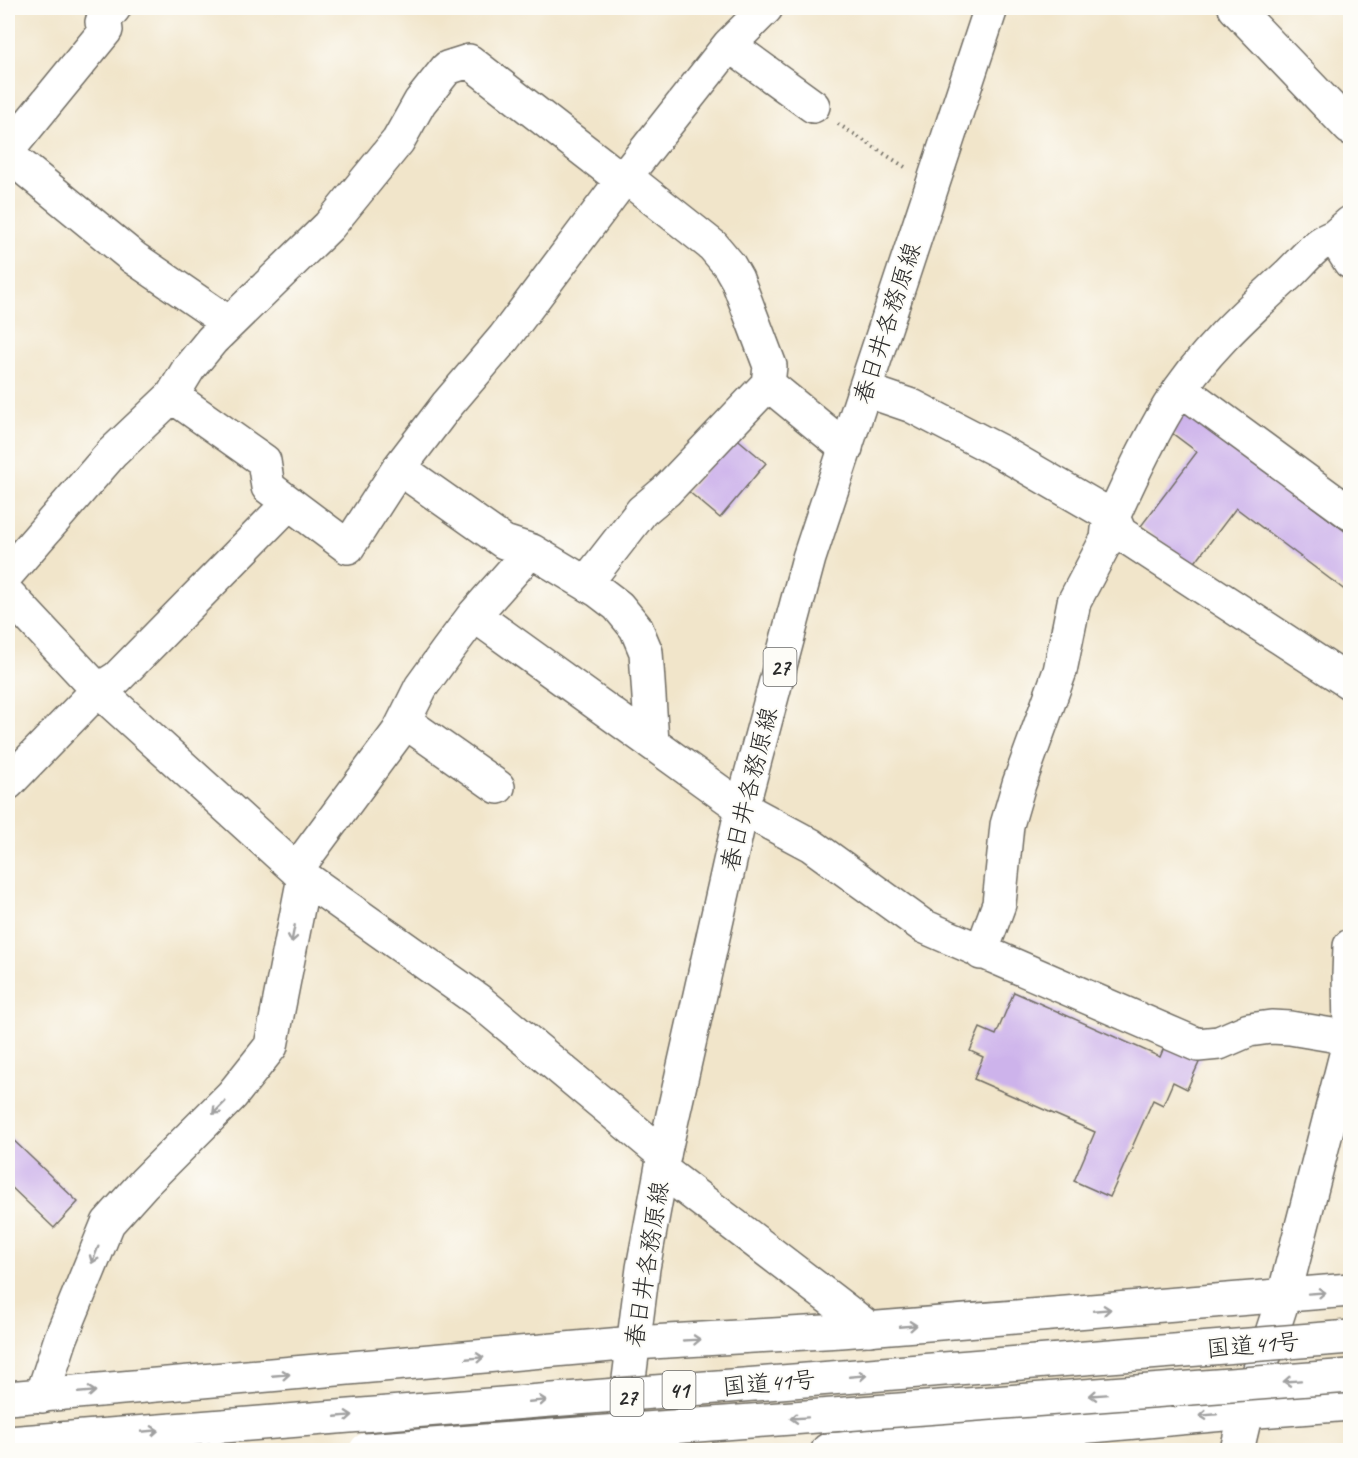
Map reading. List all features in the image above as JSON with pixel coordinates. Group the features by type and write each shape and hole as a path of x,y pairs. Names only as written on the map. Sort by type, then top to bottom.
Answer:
{"main road":[{"path":"172,396 264,461 268,487 348,547 399,468 447,405 504,338 624,178 729,45 765,8"},
{"name":"春日井各務原線","path":"620,1450 643,1268 663,1162 742,808 809,558 991,8"},
{"path":"1235,8 1350,128"},
{"path":"8,150 106,30 101,12"},
{"path":"729,45 813,106"},
{"path":"8,573 112,453 172,396 189,368 212,340 329,226 398,141 420,102 447,68 469,61 613,173 624,178 713,246 737,279 770,366 768,384 666,491 642,511 586,583"},
{"path":"8,155 134,258 229,323"},
{"path":"981,953 999,904 1007,825 1019,784 1060,671 1074,602 1107,539 1108,529 1169,405 1203,360 1236,322 1323,240 1345,241"},
{"path":"768,384 846,448"},
{"path":"1181,389 1350,513"},
{"path":"865,390 912,406 1001,452 1114,519 1120,532 1350,683"},
{"path":"399,468 504,542 529,550 586,583 618,606 636,628 646,652 652,742"},
{"path":"8,783 98,690 117,678 289,503"},
{"path":"42,1396 61,1338 108,1223 144,1183 232,1095 271,1046 300,873 399,731 422,687 474,615 529,550"},
{"path":"8,594 98,690 300,873 479,1001 663,1162 870,1329"},
{"path":"474,615 742,808 811,845 923,926 1198,1045 1220,1043 1249,1030 1271,1027 1290,1028 1350,1039 1284,1296 1246,1412 1237,1450"},
{"path":"404,721 498,787"},
{"path":"1350,946 1350,1031"},
{"path":"8,1398 634,1343 870,1329 1350,1290"},
{"name":"国道41号","path":"8,1443 1350,1337"},
{"name":"国道41号","path":"366,1450 1350,1376"},
{"path":"828,1450 1350,1404"}],"path":[{"path":"813,106 913,172"}],"building":[{"path":"1179,407 1350,535 1350,594 1236,508 1193,565 1141,526 1197,452 1164,427"},
{"path":"734,436 766,463 720,518 688,491"},
{"path":"1014,992 1160,1057 1167,1040 1202,1056 1187,1089 1173,1082 1163,1105 1153,1100 1110,1197 1074,1181 1095,1132 974,1079 983,1057 970,1051 980,1028 996,1035"},
{"path":"8,1135 78,1202 54,1228 8,1184"}]}
